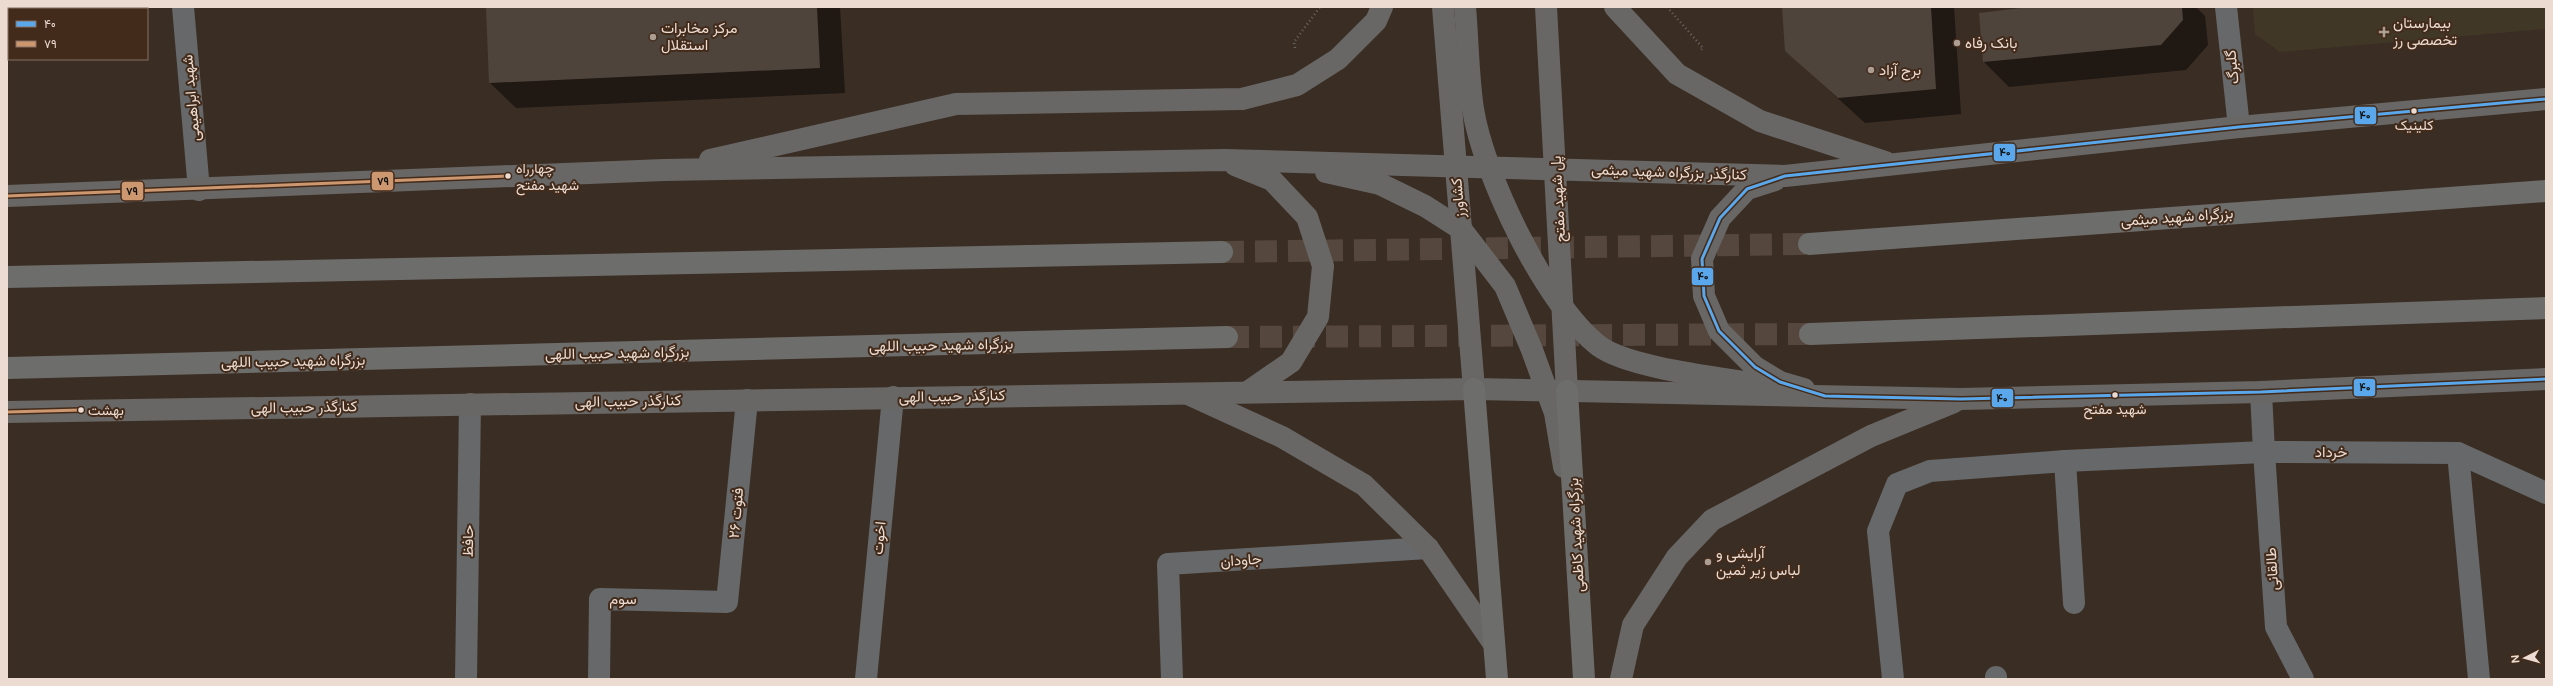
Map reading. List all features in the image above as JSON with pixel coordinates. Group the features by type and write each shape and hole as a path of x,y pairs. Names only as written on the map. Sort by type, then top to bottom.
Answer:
{"highway":[{"name":"بزرگراه شهید میثمی","path":"1809,244 2546,191"},
{"path":"7,277 1222,252"},
{"path":"1810,334 2546,308"},
{"name":"بزرگراه شهید حبیب اللهی","path":"7,368 1227,338"},
{"path":"1474,389 1497,679"},
{"name":"بزرگراه شهید کاظمی","path":"1557,390 1576,543 1584,679"}],"main road":[{"path":"664,170 956,104 1242,99 1297,85 1338,59 1376,20 1382,7"},
{"name":"کشاورز","path":"1442,7 1474,389"},
{"path":"1465,7 1473,110 1491,167 1531,258 1563,306 1600,346 1636,361 1825,396"},
{"name":"پل شهید مفتح","path":"1546,7 1563,306 1557,390"},
{"path":"1615,7 1677,74 1760,121 1892,164"},
{"name":"کنارگذر بزرگراه شهید میثمی","path":"1224,160 1455,165 1785,176 2239,127 2546,99"},
{"path":"7,196 199,190 664,170 1224,160 1313,169 1380,184 1425,206 1461,229 1505,286 1557,390 1961,399 2261,392 2546,379"},
{"path":"1224,160 1272,180 1307,217 1323,266 1318,317 1291,362 1249,391"},
{"path":"1785,176 1747,189 1720,218 1702,259 1704,296 1718,331 1755,367 1780,382 1825,396"},
{"name":"کنارگذر حبیب الهی","path":"7,412 1249,391 1474,389 1557,390"},
{"path":"1184,392 1282,437 1364,485 1428,548 1494,644"},
{"path":"1621,679 1633,625 1677,557 1712,520 1871,436 1961,399"}],"street":[{"name":"شهید ابراهیمی","path":"183,7 199,190"},
{"name":"گلبرگ","path":"2226,7 2239,127"},
{"path":"2261,392 2264,452"},
{"name":"اخوت","path":"866,679 893,397"},
{"name":"فتوت ۲۶","path":"702,599 728,602 747,400"},
{"name":"حافظ","path":"466,679 470,404"},
{"name":"خرداد","path":"1893,679 1878,531 1897,484 1930,471 2065,460 2264,452 2458,453 2546,493"},
{"name":"طالقانی","path":"2264,452 2276,627 2303,679"},
{"path":"2458,453 2479,679"},
{"path":"2065,460 2074,603"},
{"name":"جاودان","path":"1172,679 1168,564 1428,548"},
{"name":"سوم","path":"598,679 600,599 702,599"}],"path":[{"path":"1294,42 1320,7"},
{"path":"1666,7 1703,48"}],"shaded area":[{"name":"بیمارستان تخصصی رز","path":"2253,7 2546,7 2546,29 2280,52 2255,34"}],"building":[{"name":"مرکز مخابرات استقلال","path":"486,7 817,7 820,68 489,83"},
{"name":"برج آزاد","path":"1782,7 1931,7 1936,89 1838,98 1785,51"},
{"path":"2029,7 2182,7 2183,20 2161,45 1983,62 1979,13"}],"tunnel":[{"path":"1222,252 1809,244"},
{"path":"1227,337 1810,334"}],"transit line":[{"name":"۴۰","path":"2546,99 2239,127 1785,176 1747,189 1720,218 1702,259 1704,296 1719,331 1755,367 1780,382 1825,396 1961,399 2261,392 2546,379"},
{"name":"۷۹","path":"7,196 508,176"},
{"name":"۷۹","path":"7,412 81,410"}],"place":[{"name":"بیمارستان تخصصی رز","path":"2384,32"},
{"name":"مرکز مخابرات استقلال","path":"653,37"},
{"name":"بانک رفاه","path":"1957,43"},
{"name":"برج آزاد","path":"1871,70"},
{"name":"کلینیک","path":"2414,111"},
{"name":"چهارراه شهید مفتح","path":"508,176"},
{"name":"شهید مفتح","path":"2115,395"},
{"name":"بهشت","path":"81,410"},
{"name":"آرایشی و لباس زیر ثمین","path":"1708,562"}]}
